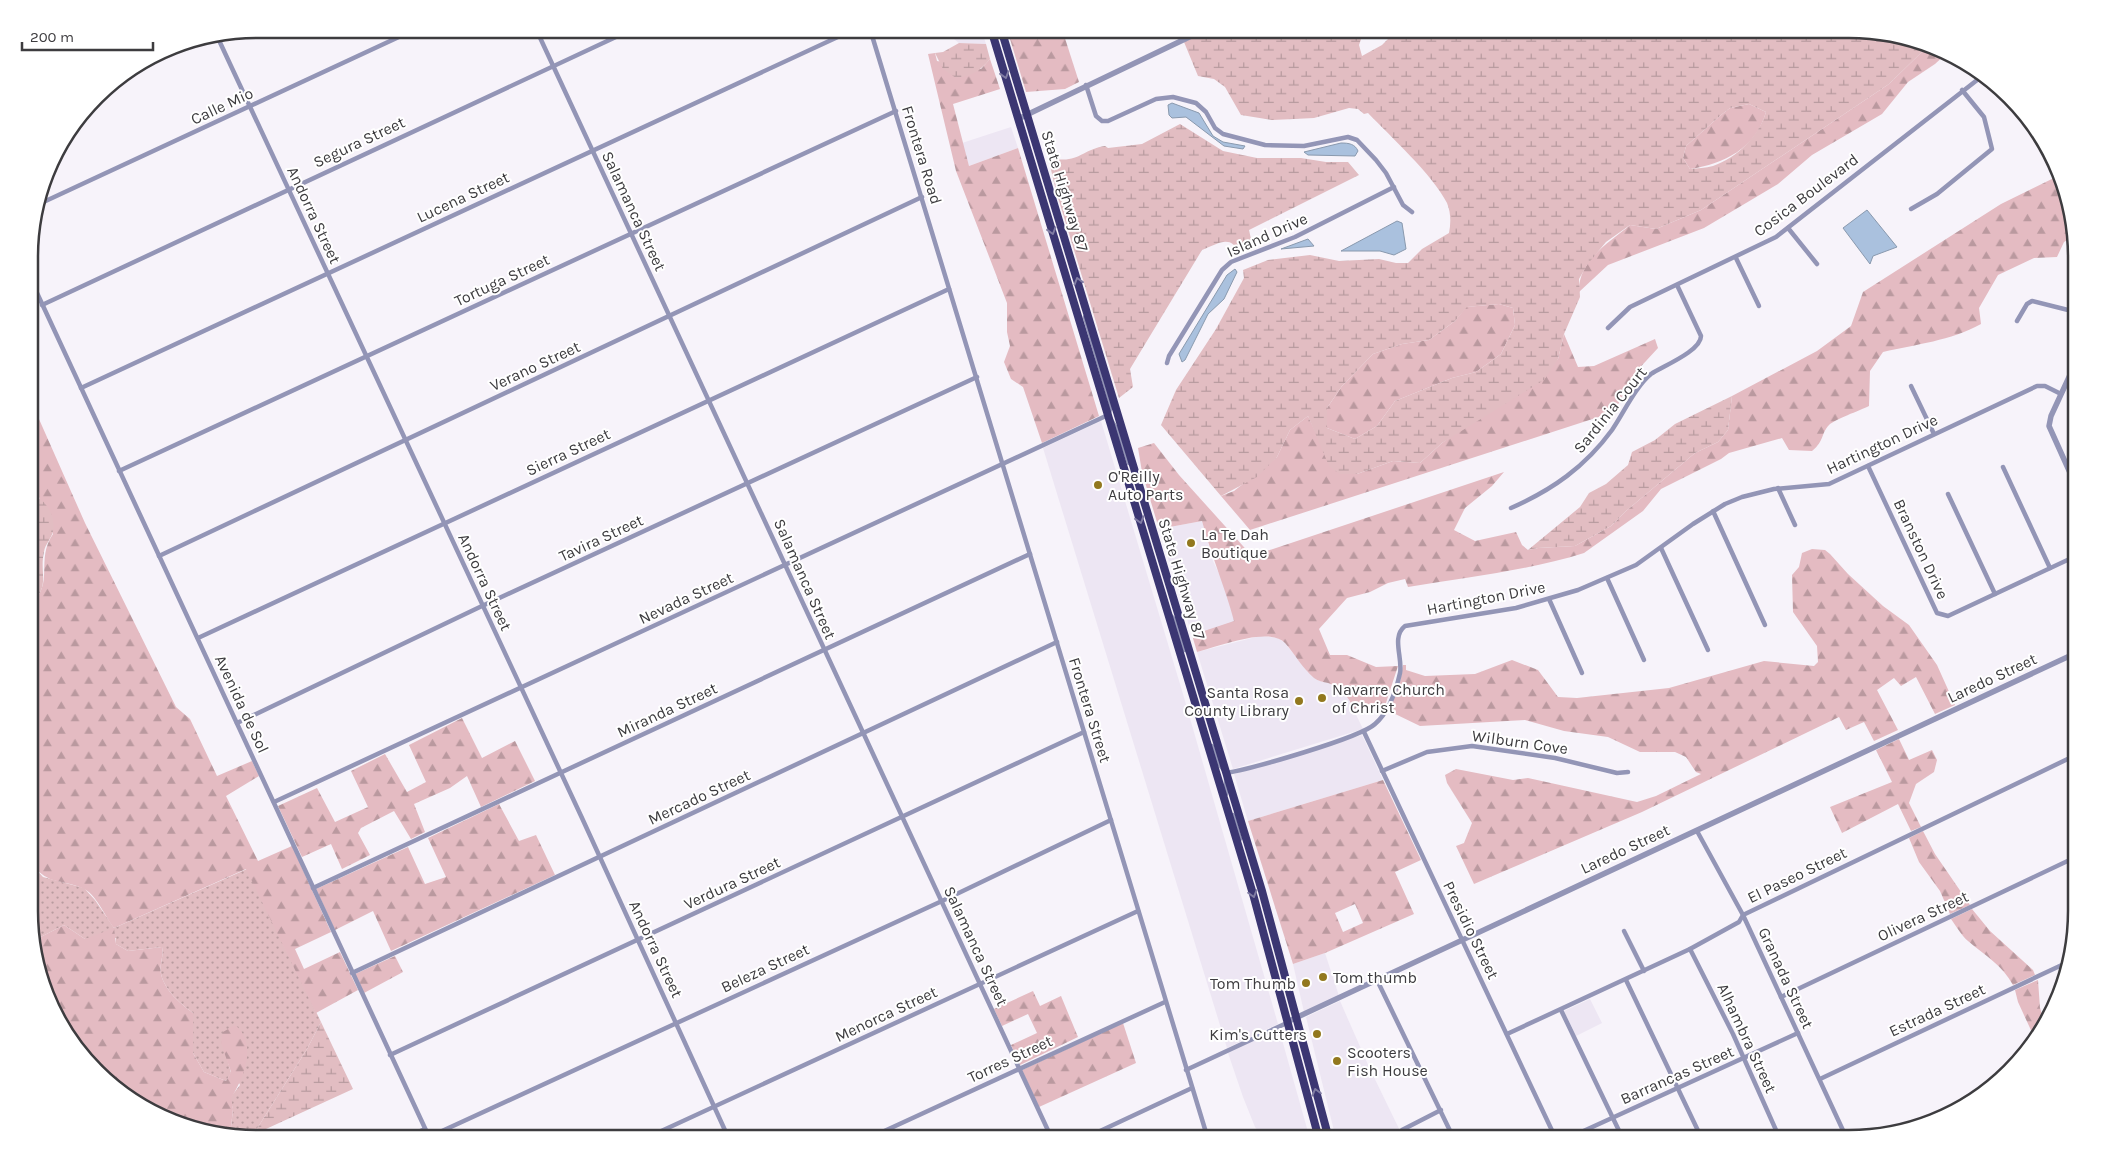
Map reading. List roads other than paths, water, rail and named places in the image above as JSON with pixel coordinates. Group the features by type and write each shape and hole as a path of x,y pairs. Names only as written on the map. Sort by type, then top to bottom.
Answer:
{"highway":[{"path":"994,38 1245,868 1289,1022 1317,1130"},
{"name":"State Highway 87","path":"1004,38 1226,773 1297,1018 1327,1130"}],"street":[{"name":"Calle Mio","path":"45,201 397,38"},
{"name":"Salamanca Street","path":"540,38 1048,1130"},
{"name":"Segura Street","path":"42,305 288,188 614,38"},
{"name":"Lucena Street","path":"81,388 835,38"},
{"name":"Frontera Road","path":"873,38 949,289"},
{"path":"1018,119 1187,38"},
{"name":"Andorra Street","path":"219,41 725,1130"},
{"name":"Cosica Boulevard","path":"1608,328 1625,310 1768,242 1962,90 1978,80"},
{"path":"1086,85 1096,116 1102,121 1108,121 1156,98 1173,97 1196,103 1203,108 1215,128 1223,134 1265,145 1304,146 1342,137 1357,140 1381,166 1403,205 1412,212"},
{"path":"1911,208 1937,194 1992,149 1984,117 1962,90"},
{"name":"Tortuga Street","path":"119,471 896,111"},
{"name":"Island Drive","path":"1167,363 1169,356 1222,270 1232,262 1316,227 1394,187"},
{"name":"Verano Street","path":"159,556 922,197"},
{"path":"1788,228 1817,264"},
{"path":"1736,258 1759,306"},
{"name":"Sardinia Court","path":"1511,508 1549,490 1574,471 1598,448 1649,376 1697,347 1701,336 1677,285"},
{"name":"Frontera Street","path":"949,289 1205,1130"},
{"name":"Sierra Street","path":"198,638 949,289"},
{"name":"Avenida de Sol","path":"38,296 425,1129"},
{"path":"2017,321 2027,304 2032,301 2068,310"},
{"path":"1084,302 1086,323 1111,405 1108,414 1119,433 1135,484 1145,504"},
{"name":"Tavira Street","path":"237,723 482,606 977,377"},
{"path":"2068,379 2048,426 2068,469"},
{"path":"1911,386 1934,434"},
{"name":"Hartington Drive","path":"1364,732 1380,719 1391,702 1400,672 1398,636 1400,630 1405,626 1516,608 1548,599 1607,578 1636,565 1713,510 1742,497 1778,488 1829,484 2036,386 2045,386 2061,394"},
{"name":"Nevada Street","path":"274,802 1108,414"},
{"name":"Branston Drive","path":"1868,466 1937,613 1948,616 2068,560"},
{"path":"2003,467 2050,568"},
{"path":"1778,488 1795,526"},
{"path":"1948,494 1995,594"},
{"path":"1713,510 1765,625"},
{"path":"1661,548 1708,650"},
{"name":"Miranda Street","path":"313,888 1030,554"},
{"path":"1607,578 1644,660"},
{"path":"1548,599 1582,673"},
{"path":"1168,614 1175,620 1195,680 1203,696"},
{"name":"Mercado Street","path":"352,973 864,734 1056,642"},
{"name":"Laredo Street","path":"1186,1070 2068,658"},
{"path":"1193,695 1202,714 1216,761 1226,773 1226,791 1239,833 1245,868"},
{"name":"Verdura Street","path":"390,1055 1084,732"},
{"path":"1226,773 1364,732"},
{"name":"Presidio Street","path":"1364,732 1552,1130"},
{"name":"Wilburn Cove","path":"1382,771 1427,752 1452,747 1472,746 1555,758 1617,773 1628,772"},
{"name":"El Paseo Street","path":"1507,1034 1690,949 1739,922 1743,915 2068,760"},
{"name":"Beleza Street","path":"446,1130 942,902 1111,820"},
{"name":"Granada Street","path":"1697,831 1743,915 1843,1130"},
{"name":"Olivera Street","path":"1781,997 2068,861"},
{"name":"Menorca Street","path":"664,1130 1138,911"},
{"path":"1624,930 1644,971"},
{"name":"Alhambra Street","path":"1690,949 1744,1058 1776,1130"},
{"name":"Estrada Street","path":"1820,1079 2061,966"},
{"path":"1378,980 1450,1130"},
{"path":"1626,980 1698,1130"},
{"name":"Torres Street","path":"886,1130 1165,1002"},
{"path":"1561,1010 1618,1130"},
{"name":"Barrancas Street","path":"1585,1130 1798,1033"},
{"path":"1103,1130 1192,1088"},
{"path":"1402,1130 1441,1110"}],"water":[{"path":"1172,103 1199,113 1213,136 1223,142 1245,146 1243,149 1224,146 1186,117 1172,118 1169,115 1168,105"},
{"path":"1341,143 1353,145 1358,151 1355,156 1308,155 1304,152"},
{"path":"1867,210 1897,247 1873,256 1870,264 1843,228"},
{"path":"1397,221 1402,223 1406,249 1394,255 1380,251 1341,251"},
{"path":"1308,239 1314,246 1281,249"},
{"path":"1235,269 1237,272 1224,299 1208,314 1185,360 1182,362 1179,354 1227,275"}],"place":[{"name":"O'Reilly Auto Parts","path":"1098,485"},
{"name":"La Te Dah Boutique","path":"1191,543"},
{"name":"Navarre Church of Christ","path":"1322,698"},
{"name":"Santa Rosa County Library","path":"1299,701"},
{"name":"Tom thumb","path":"1323,977"},
{"name":"Tom Thumb","path":"1306,983"},
{"name":"Kim's Cutters","path":"1317,1034"},
{"name":"Scooters Fish House","path":"1337,1061"}]}
